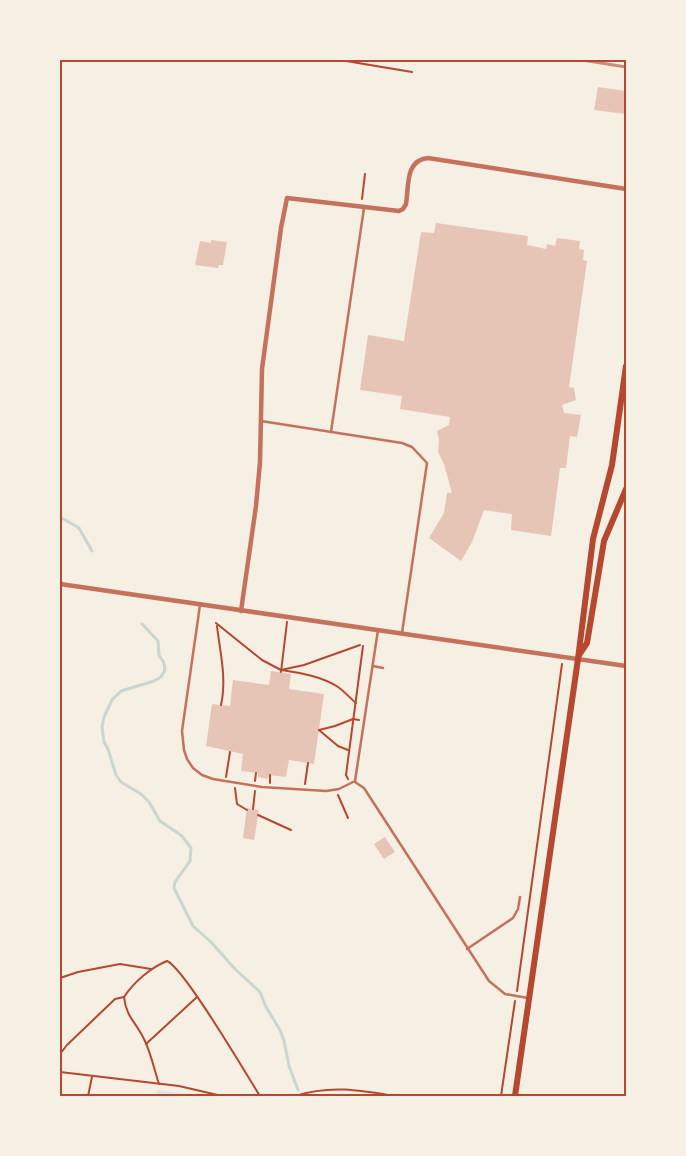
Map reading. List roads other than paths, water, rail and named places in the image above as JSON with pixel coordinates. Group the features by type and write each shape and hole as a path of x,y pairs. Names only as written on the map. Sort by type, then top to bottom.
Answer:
{"main road":[{"path":"515,1096 578,659 593,538 612,465 626,366"},
{"path":"578,659 587,643 604,541 626,489"}],"street":[{"path":"242,610 256,506 262,369 281,228 287,198 396,212 402,210 406,204 412,167 416,161 425,158 626,189"},
{"path":"60,584 626,666"}],"lane":[{"path":"331,432 362,208"},
{"path":"261,421 406,444 414,449 427,463 402,633"},
{"path":"200,604 182,722 182,740 187,760 196,771 207,778 235,784 320,791 336,789 355,781 378,630"},
{"path":"373,666 383,668"},
{"path":"355,781 364,788 467,949 493,984 505,994 529,998"},
{"path":"467,949 513,918 518,909 520,897"}],"waterway":[{"path":"60,517 79,528 92,551"},
{"path":"142,624 158,641 159,655 164,663 165,670 161,677 154,681 121,691 112,700 104,717 102,727 104,742 116,775 121,782 141,794 149,802 160,821 182,836 191,848 190,861 175,882 174,888 193,926 260,992 266,1007 280,1030 289,1066 298,1090"}],"railway":[{"path":"582,60 626,67"}]}
